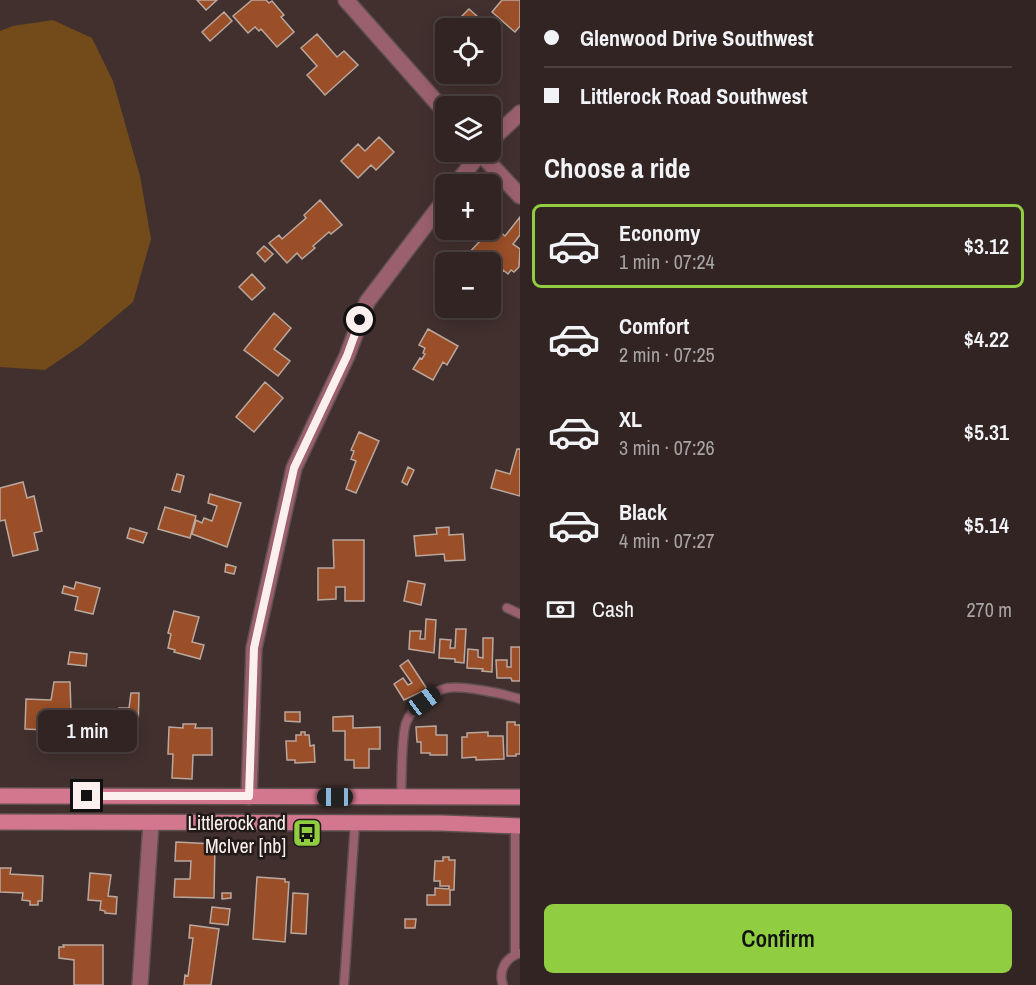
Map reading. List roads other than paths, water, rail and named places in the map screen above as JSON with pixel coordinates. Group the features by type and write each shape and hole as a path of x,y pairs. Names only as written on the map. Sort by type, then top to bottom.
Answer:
{"main road":[{"path":"0,796 520,797"},
{"path":"0,822 518,826"}],"street":[{"path":"346,0 435,101"},
{"path":"501,131 520,113"},
{"path":"489,162 520,196"},
{"path":"249,796 254,648 294,468 347,356 367,302 435,212"},
{"path":"140,985 151,823"}],"lane":[{"path":"507,608 520,614"},
{"path":"401,797 406,725 413,710 435,693 449,687 501,693 520,699"},
{"path":"344,985 355,823"},
{"path":"503,985 501,973 504,965 518,954 518,826"}],"place":[{"name":"Littlerock and McIver [nb]","path":"307,833"}]}
